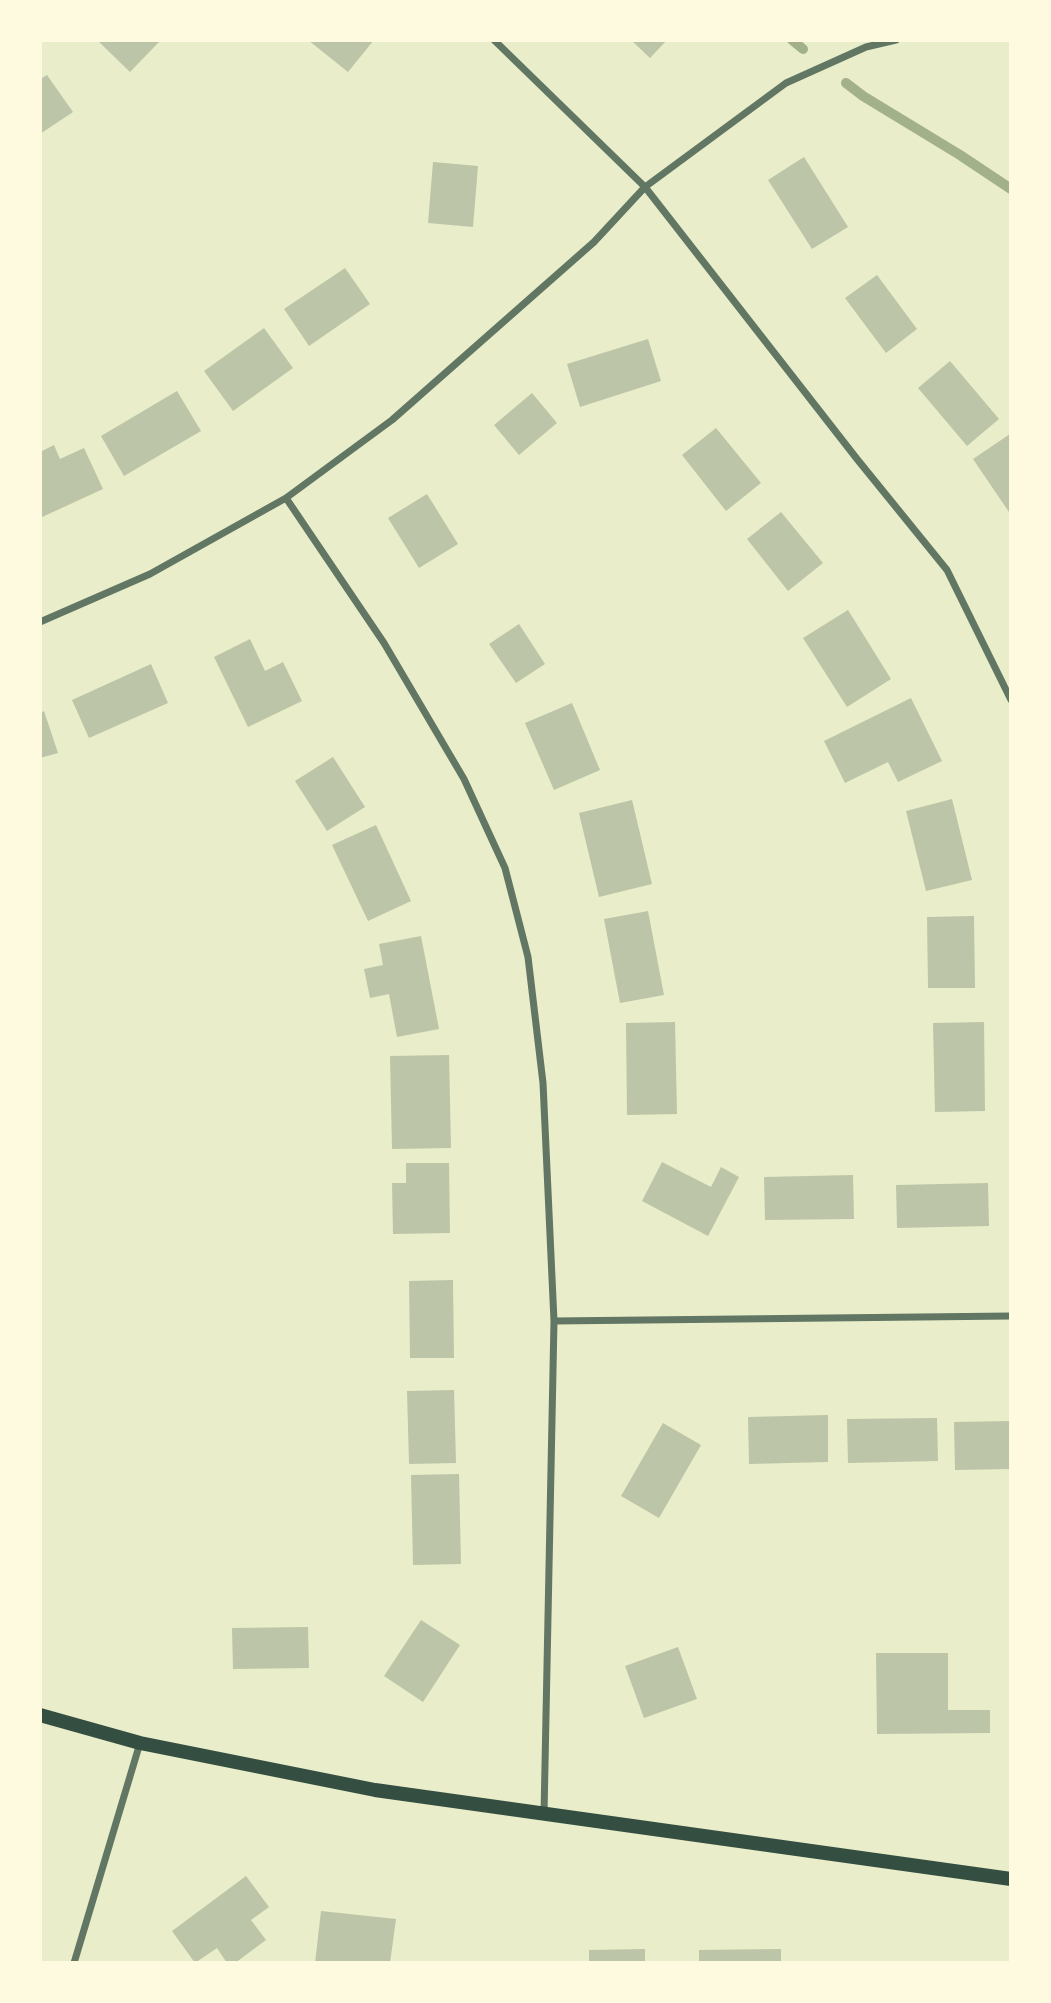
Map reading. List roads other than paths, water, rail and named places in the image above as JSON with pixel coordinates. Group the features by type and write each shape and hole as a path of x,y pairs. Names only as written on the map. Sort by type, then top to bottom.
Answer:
{"main road":[{"path":"40,1715 140,1743 374,1790 1011,1879"}],"street":[{"path":"494,40 645,187 947,570 1011,700"},
{"path":"40,622 150,574 286,498 402,411 594,242 645,187 786,83 866,47 896,40"},
{"path":"286,498 397,666 464,779 505,868 528,957 543,1083 554,1321 544,1814"},
{"path":"554,1321 1011,1316"},
{"path":"74,1963 140,1743"}],"waterway":[{"path":"792,40 803,49"},
{"path":"846,83 1011,189"}]}
